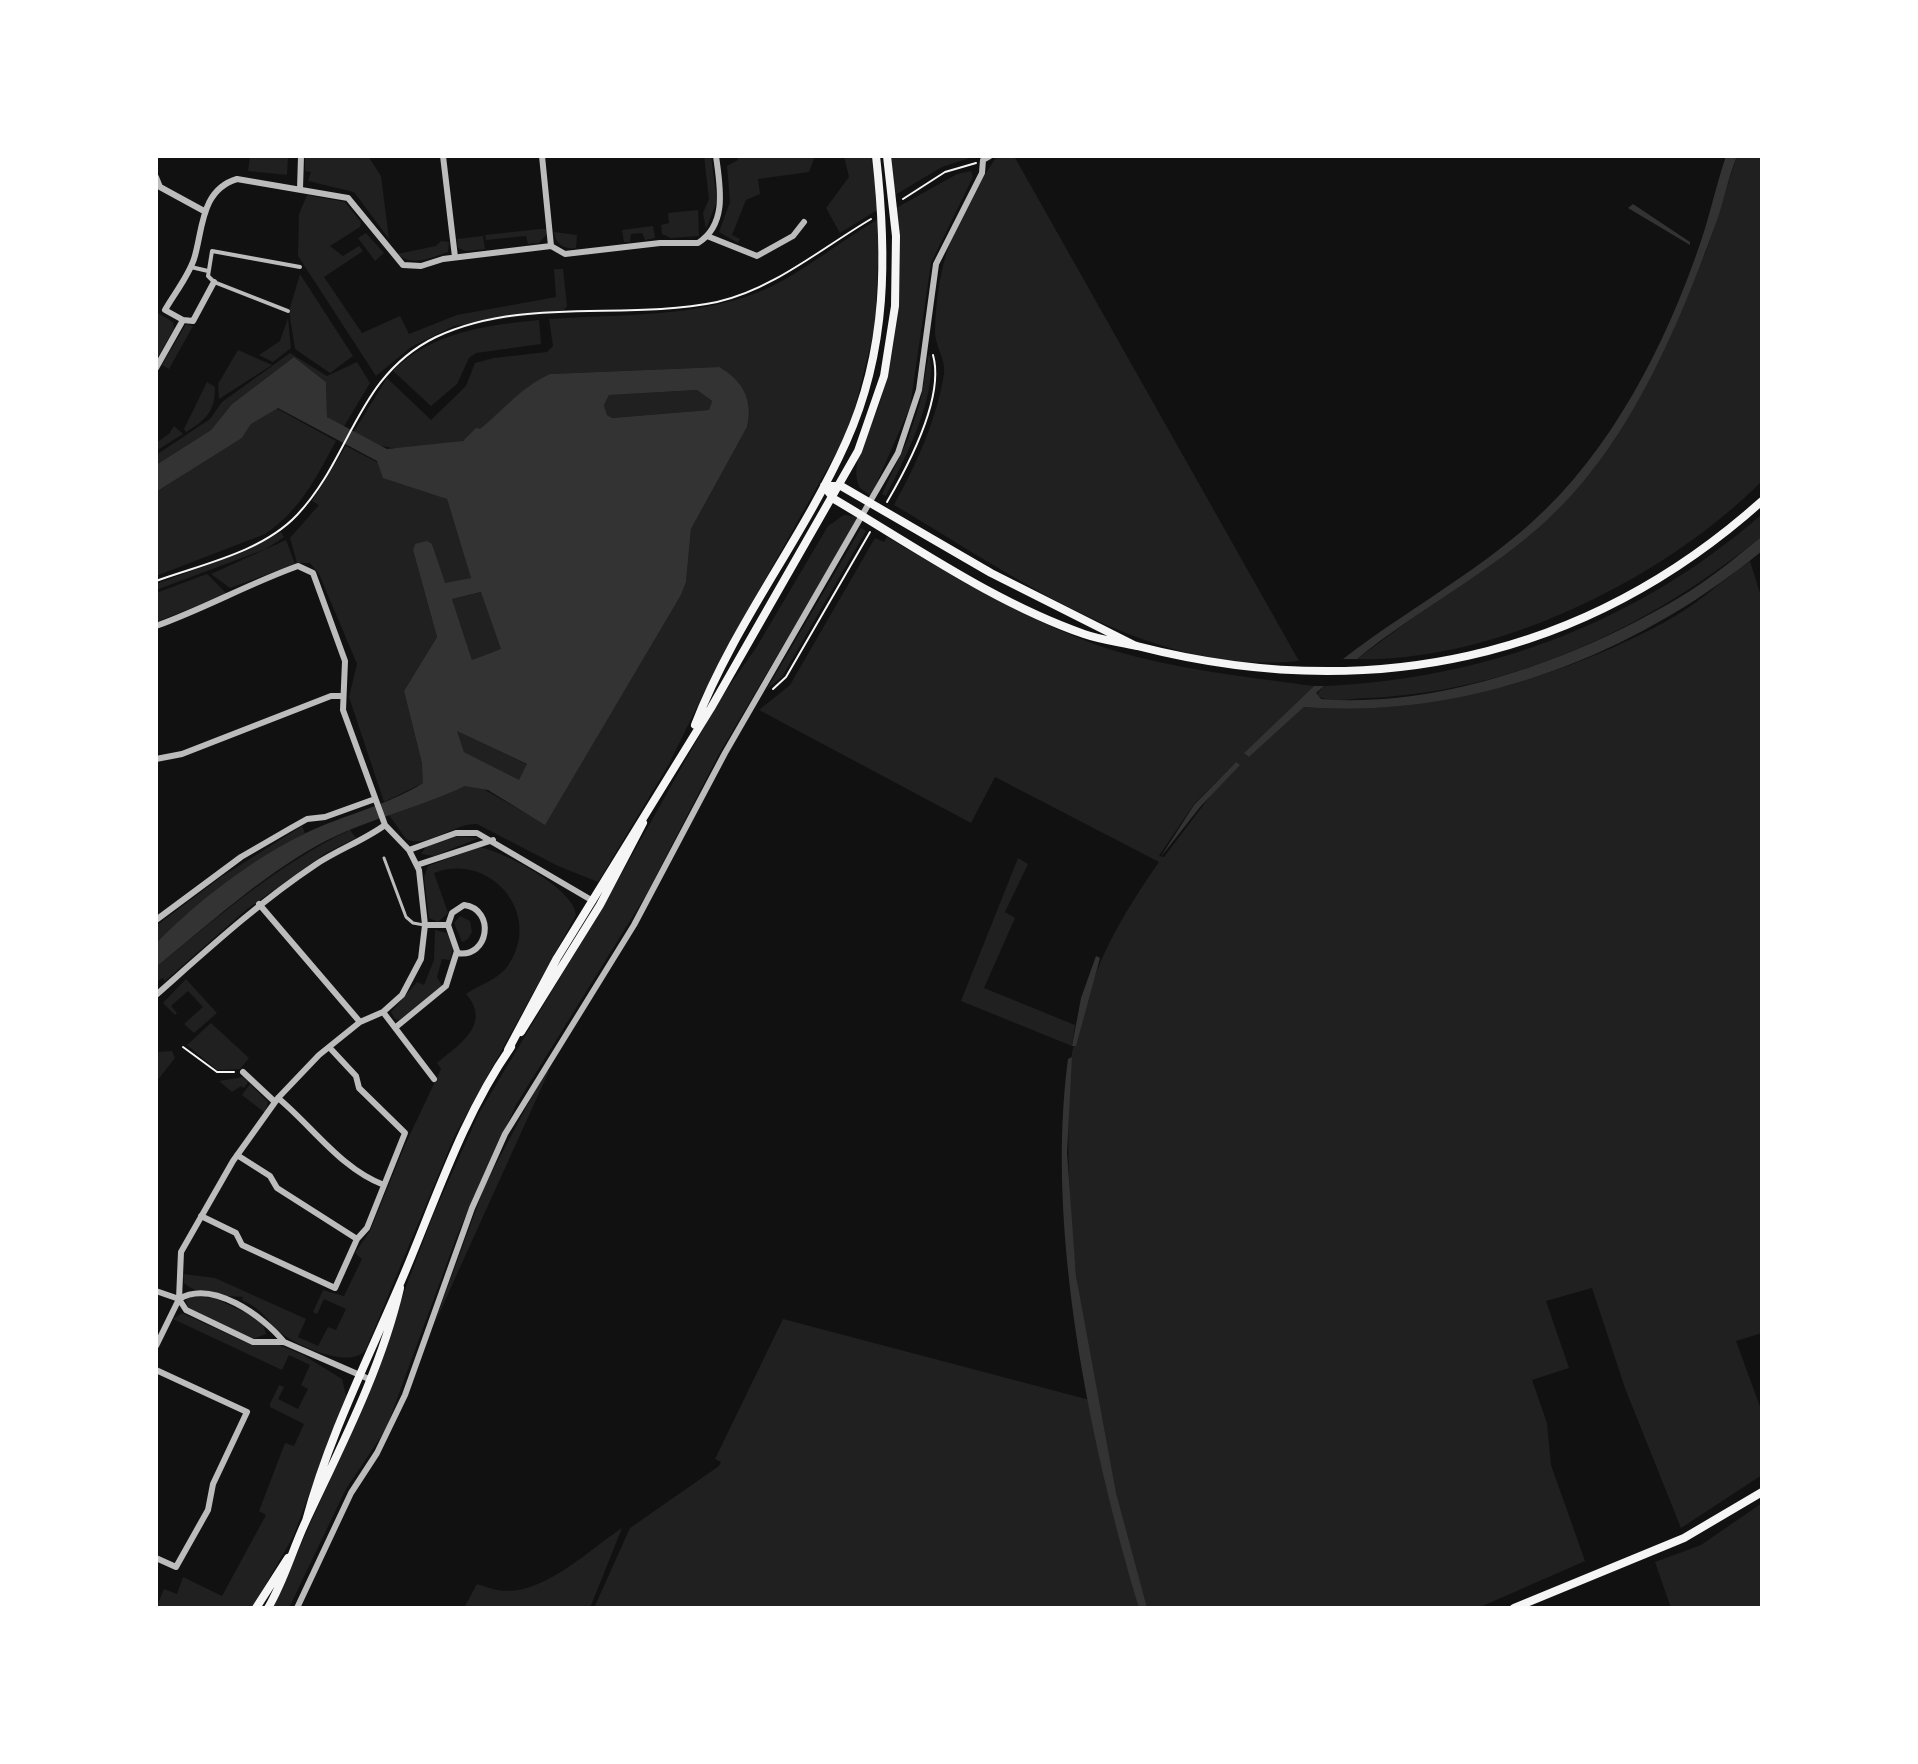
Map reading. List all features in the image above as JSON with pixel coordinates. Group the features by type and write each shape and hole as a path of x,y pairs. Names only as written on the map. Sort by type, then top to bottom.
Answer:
{"main road":[{"path":"690,737 726,655 824,486 862,399 882,308 885,237 876,156"},
{"path":"306,1521 359,1375 457,1145 591,900 646,815 834,499 872,417 890,345 897,265 887,156"},
{"path":"824,486 841,486 991,573 1134,645"},
{"path":"824,486 834,499 886,529 1039,615 1084,635 1200,662 1266,671 1316,673 1352,673 1468,656 1557,629 1616,603 1657,580 1729,530 1762,501"},
{"path":"508,1050 534,1015 600,905 638,836 646,815"},
{"path":"268,1608 286,1574 369,1379 403,1276"},
{"path":"1514,1608 1684,1538 1762,1492"},
{"path":"256,1608 295,1548"}],"street":[{"path":"300,189 301,156"},
{"path":"443,156 455,257"},
{"path":"542,156 551,246"},
{"path":"165,310 191,266 204,211 222,187 237,179 348,198 403,265 421,266 455,257 551,246 565,254 660,243 693,244 707,236 721,201 718,156"},
{"path":"297,1608 351,1493 377,1453 405,1395 472,1208 505,1134 634,925 754,702 875,505 915,405 939,256 982,173 983,160 990,156"},
{"path":"156,177 160,187 204,211"},
{"path":"156,194 160,187"},
{"path":"707,236 757,256 793,236 804,222"},
{"path":"288,311 214,282 208,271 212,251 300,267"},
{"path":"191,266 208,271"},
{"path":"156,308 193,321 214,282"},
{"path":"156,368 183,320"},
{"path":"156,626 227,599 238,588 298,566 306,567 313,573 344,656 347,679 343,710 383,821 416,861 425,925 421,959 413,979 383,1012 360,1022 329,1047 276,1100 237,1155 181,1252 179,1299 156,1346"},
{"path":"156,759 182,754 331,696 343,696"},
{"path":"156,920 274,837 307,819 376,802"},
{"path":"156,995 259,904 317,863 352,847 383,821"},
{"path":"409,850 462,831 493,840 600,905"},
{"path":"416,861 493,840"},
{"path":"259,904 360,1022"},
{"path":"396,1027 444,987 457,953 448,925 452,913 464,905 472,907 483,918 485,935 471,953 457,953"},
{"path":"425,925 448,925"},
{"path":"383,1012 434,1079"},
{"path":"201,1216 236,1233 242,1245 335,1288 357,1239 367,1228 405,1133 359,1088 356,1076 329,1047"},
{"path":"243,1072 309,1123 314,1135 372,1180 384,1185"},
{"path":"237,1155 270,1176 277,1188 357,1239"},
{"path":"156,1291 179,1299 186,1310 253,1342 284,1342 369,1379"},
{"path":"179,1299 189,1293 214,1294 264,1318 284,1342"},
{"path":"156,1370 247,1412 213,1484 208,1510 176,1567 156,1558"}],"lane":[{"path":"384,858 406,917 413,923 425,925"}],"path":[{"path":"899,201 945,172 968,165"},
{"path":"156,581 258,543 281,529 311,497 370,393 396,363 416,348 454,329 543,314 696,305 733,298 762,286 872,219"},
{"path":"754,702 780,684 798,657"},
{"path":"183,1047 217,1072 243,1072"}],"shaded area":[{"path":"250,156 288,156 287,175 248,171"},
{"path":"305,156 368,156 381,176 389,239 354,192 308,181 311,172 305,171"},
{"path":"704,156 711,156 717,201 706,229 703,213 709,199"},
{"path":"738,156 815,156 809,172 758,179 760,194 746,200 732,235 740,239 738,243 719,232 730,202 727,166 738,160"},
{"path":"844,156 871,156 879,209 840,233 826,208 849,177"},
{"path":"890,156 976,156 942,167 895,195"},
{"path":"997,156 1014,156 1299,661 1243,662 1189,653 1137,637 1086,616 1036,590 894,505 925,441 944,374 935,332 940,282 951,239 970,199"},
{"path":"1726,156 1737,156 1716,222 1666,347 1626,422 1577,490 1526,538 1478,574 1357,659 1343,659 1509,542 1560,495 1586,464 1611,430 1653,358 1700,244"},
{"path":"1737,156 1762,156 1762,481 1723,517 1678,550 1628,581 1575,608 1465,647 1410,656 1357,659 1550,517 1592,470 1619,431 1669,337 1706,251"},
{"path":"971,171 973,177 931,263 910,407 871,496 860,488 857,468 862,445 887,378 896,330 899,258 896,208 957,174"},
{"path":"307,195 345,202 361,222 360,227 330,246 343,256 359,246 363,251 324,277 362,333 400,316 409,334 457,315 556,297 554,269 563,269 567,306 564,310 454,326 411,347 376,376 298,256 299,214"},
{"path":"1633,204 1690,242 1690,245 1628,208"},
{"path":"698,210 699,236 671,238 662,234 661,225 669,223 668,213"},
{"path":"880,218 875,327 850,428 721,658 669,764 598,882 558,866 477,824 459,827 423,841 406,839 389,815 465,786 478,786 545,824 681,595 686,582 691,529 747,427 749,408 740,385 719,367 550,374 526,389 474,436 448,444 395,448 379,445 353,433 387,378 431,420 466,386 475,363 547,352 553,346 549,319 687,310 741,298 793,274"},
{"path":"653,226 655,238 645,240 642,233 631,234 630,242 624,242 622,230"},
{"path":"547,229 547,234 539,243 528,244 526,236 486,240 485,235"},
{"path":"554,232 577,235 576,248 561,245"},
{"path":"366,233 384,253 375,261 358,238"},
{"path":"483,236 485,249 466,251 458,248 457,239"},
{"path":"441,241 449,242 448,252 428,259 415,261 397,254 436,246"},
{"path":"300,274 353,356 330,373 295,349 289,311"},
{"path":"156,312 173,322 174,329 156,360"},
{"path":"288,318 291,348 273,362 259,355 280,341"},
{"path":"539,320 541,344 476,353 469,358 457,384 431,406 393,371 408,358 442,339 480,328"},
{"path":"186,324 193,326 169,369 162,365"},
{"path":"238,350 272,365 219,399 218,384"},
{"path":"290,353 327,376 357,362 370,383 343,428 327,417 326,382 294,357 232,404 211,430 156,465 156,455 210,419 222,402"},
{"path":"929,353 931,369 925,407 911,445 886,496 882,494 908,439 920,403"},
{"path":"294,357 326,382 327,417 387,449 463,441 521,392 550,374 719,367 740,385 747,400 749,417 747,427 691,529 686,582 681,595 545,825 488,790 465,786 318,845 255,887 156,967 156,943 246,868 306,833 395,798 423,783 422,764 404,691 437,637 413,550 415,544 427,541 432,544 445,583 471,578 447,499 383,478 377,461 278,408 251,424 242,438 156,492 156,465 211,430 232,404","holes":["697,390 712,401 709,410 612,418 607,415 604,405 609,395","481,592 501,649 472,660 452,599","457,731 527,764 519,780 464,752"]},
{"path":"207,382 215,387 211,409 204,419 186,432 184,429"},
{"path":"697,390 712,401 709,410 612,418 607,415 604,405 609,395"},
{"path":"276,408 336,441 298,504 265,534 156,576 156,492 242,438 251,424"},
{"path":"174,426 183,434 156,451 156,443"},
{"path":"346,446 447,499 471,578 444,584 432,544 415,544 413,550 437,637 404,691 425,777 423,783 384,802 349,697 357,664 319,574 310,563 297,563 290,538 319,505 312,501"},
{"path":"1762,514 1762,536 1719,569 1674,599 1578,648 1528,668 1476,683 1423,693 1342,700 1316,695 1324,686 1385,681 1444,671 1502,657 1558,638 1612,614 1665,585 1715,552"},
{"path":"844,515 859,517 719,754 646,895 516,1105 458,1233 386,1429 346,1489 289,1608 272,1608 348,1440 434,1213 479,1113 613,889 720,699 756,648 828,526"},
{"path":"861,528 866,531 782,677 767,689"},
{"path":"281,532 284,537 266,549 156,590 156,584 248,550"},
{"path":"1762,536 1762,551 1713,588 1660,621 1548,673 1488,691 1427,703 1366,708 1304,707 1249,757 1244,753 1314,686 1324,686 1316,693 1321,699 1368,700 1465,686 1513,673 1560,656 1650,614 1699,585"},
{"path":"887,537 1007,605 1108,649 1196,669 1314,686 1245,752 1249,757 1304,707 1350,709 1444,700 1536,677 1580,661 1676,616 1750,561 1762,600 1762,1333 1736,1341 1762,1412 1762,1475 1681,1528 1625,1388 1592,1288 1546,1301 1569,1368 1532,1380 1547,1423 1551,1465 1585,1561 1478,1608 1147,1608 1111,1474 1084,1332 1075,1261 1068,1120 1072,1053 1092,984 1110,942 1159,862 995,777 971,823 759,710 790,685 875,538 884,542","holes":["1236,762 1164,857 1159,856 1194,804"]},
{"path":"286,540 295,564 230,588 211,574"},
{"path":"207,574 227,594 156,622 156,593"},
{"path":"482,592 502,649 472,660 452,599"},
{"path":"456,730 528,765 519,781 464,752"},
{"path":"1236,762 1240,765 1200,807 1160,858 1194,805"},
{"path":"302,826 305,833 209,898 156,943 156,926 221,877"},
{"path":"350,830 356,838 326,853 247,909 165,981 163,978 156,982 156,967 226,911 273,875"},
{"path":"455,836 479,838 434,856 421,854 426,847"},
{"path":"479,847 520,863 551,883 573,905 576,915 455,1135 366,1349 350,1357 327,1354 285,1336 257,1309 242,1300 243,1297 197,1291 184,1283 183,1274 215,1278 306,1319 298,1337 318,1346 328,1327 336,1330 346,1309 324,1299 317,1314 313,1312 323,1290 344,1296 362,1259 355,1253 370,1231 405,1145 441,1069 437,1063 463,1041 474,1024 476,1015 466,994 503,972 517,947 520,928 516,909 506,893 492,880 475,871 455,869 434,873 448,913 438,922 429,918 424,877 428,866"},
{"path":"1018,858 1028,864 1005,912 1015,918 984,988 1075,1025 1072,1046 961,1001"},
{"path":"460,916 470,921 472,932 462,942 454,923"},
{"path":"435,930 447,933 453,948 450,960 442,959 437,977 442,986 400,1020 395,1019 391,1012 417,982 424,985 434,960"},
{"path":"1096,956 1100,958 1076,1046 1072,1046 1081,998"},
{"path":"186,979 217,1013 194,1033 184,1024 203,1007 188,991 171,1006 177,1013 175,1015 163,1003"},
{"path":"211,1023 249,1058 240,1069 217,1070 187,1045"},
{"path":"172,1051 175,1058 156,1082 156,1052"},
{"path":"1072,1057 1067,1153 1076,1276 1116,1493 1147,1608 1139,1608 1121,1544 1104,1477 1076,1336 1062,1193 1062,1125 1068,1059"},
{"path":"546,1070 549,1071 433,1327 485,1185"},
{"path":"243,1077 248,1082 244,1088 241,1086 232,1092 219,1081"},
{"path":"250,1084 268,1102 265,1113 242,1095"},
{"path":"193,1296 214,1298 262,1320 266,1334 253,1339 188,1308 186,1300"},
{"path":"182,1313 252,1345 279,1345 303,1355 342,1379 346,1396 293,1537 252,1608 156,1608 164,1589 177,1594 183,1577 222,1596 266,1515 259,1511 285,1443 294,1446 304,1424 270,1407 270,1404 279,1385 284,1387 278,1399 298,1409 308,1389 301,1385 310,1365 289,1355 282,1370 173,1319"},
{"path":"783,1319 1090,1400 1117,1529 1139,1608 594,1608 630,1528 719,1466 721,1462 715,1459"},
{"path":"1762,1503 1762,1608 1671,1608 1655,1562 1701,1545"},
{"path":"622,1528 590,1608 464,1608 477,1584 507,1591 538,1584 568,1567"}]}
